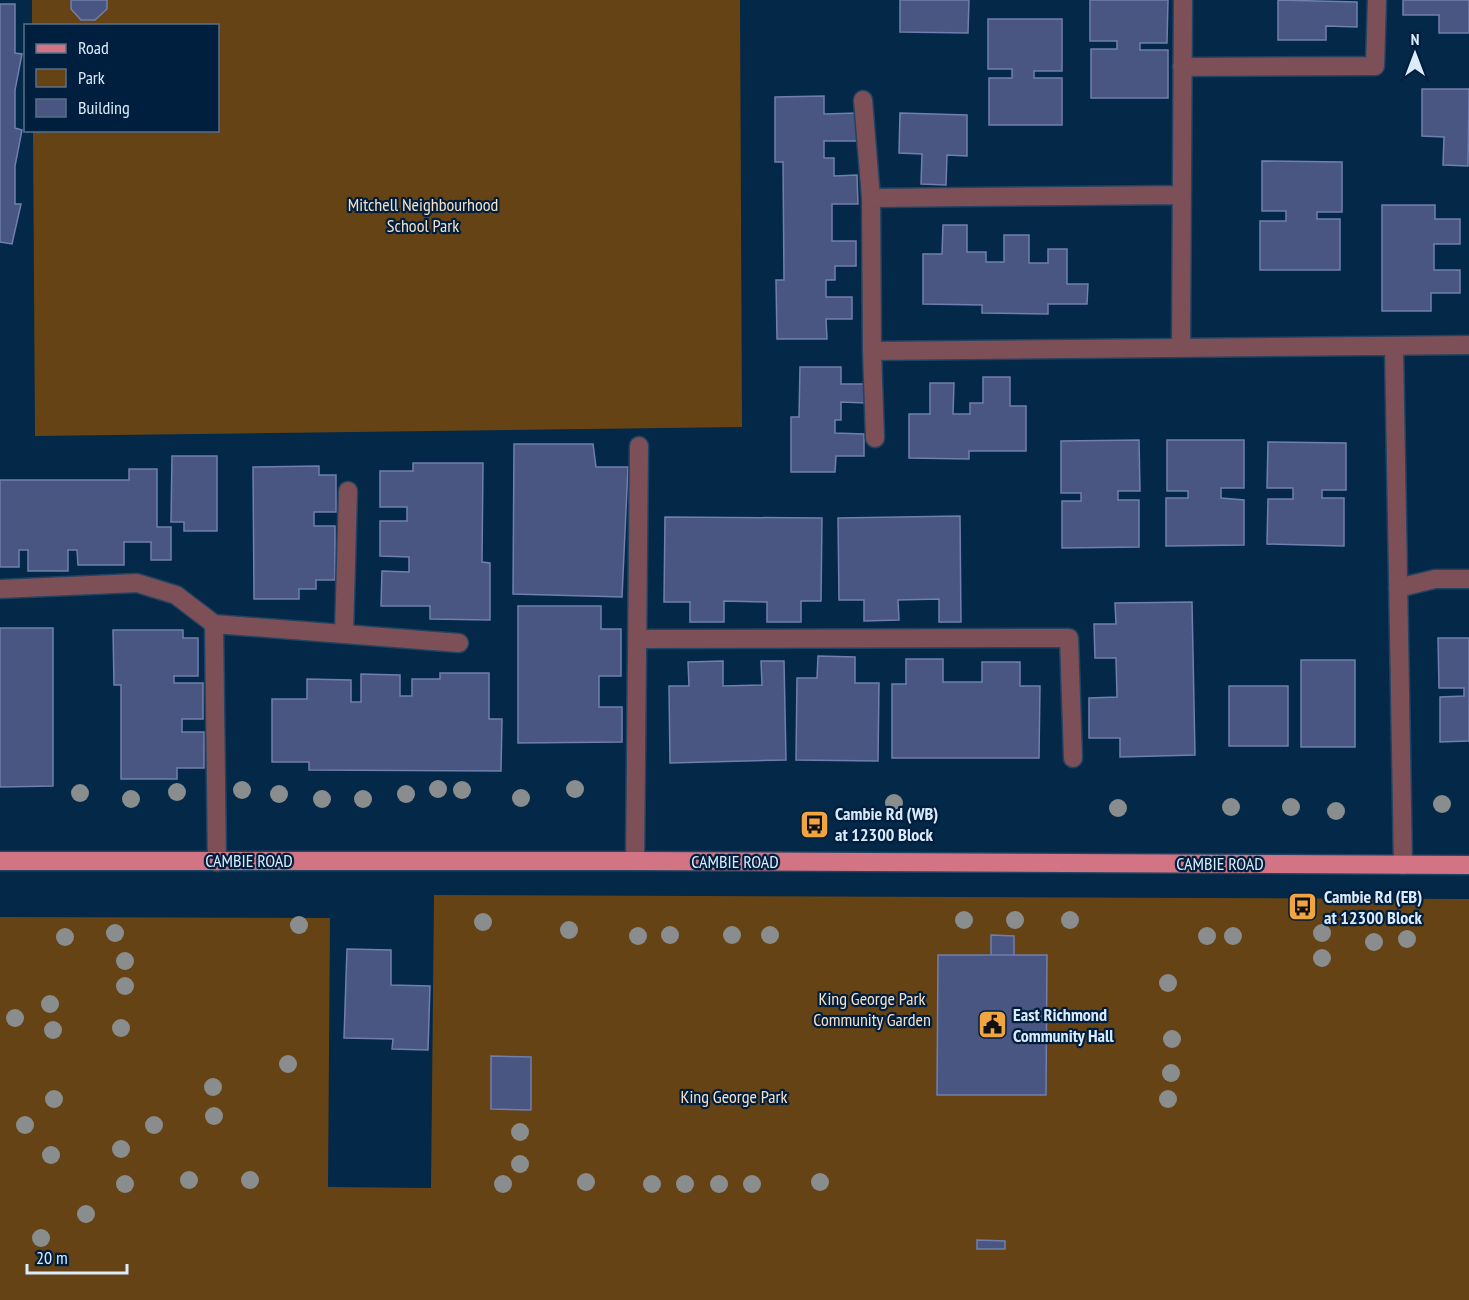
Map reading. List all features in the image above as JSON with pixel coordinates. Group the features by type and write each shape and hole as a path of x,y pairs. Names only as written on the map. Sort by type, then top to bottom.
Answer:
{"main road":[{"name":"CAMBIE ROAD","path":"0,861 1469,865"}],"lane":[{"path":"1181,348 1182,0"},
{"path":"1182,67 1376,66 1377,0"},
{"path":"863,100 871,198 875,438"},
{"path":"871,198 1182,195"},
{"path":"872,351 1469,345"},
{"path":"1394,346 1403,865"},
{"path":"635,861 639,446"},
{"path":"344,634 348,491"},
{"path":"1398,588 1435,579 1469,579"},
{"path":"0,589 137,583 176,595 214,624 459,643"},
{"path":"214,624 217,862"},
{"path":"637,639 1069,638 1073,758"}],"green space":[{"name":"Mitchell Neighbourhood School Park","path":"32,0 740,0 742,427 35,436 33,132 219,132 219,24 32,24"},
{"name":"King George Park","path":"434,895 1469,899 1469,1300 0,1300 0,917 330,918 328,1187 431,1188"}],"building":[{"path":"71,0 107,0 107,9 95,20 81,20 71,9"},
{"path":"900,0 969,0 968,33 900,32"},
{"path":"1090,0 1168,0 1167,43 1140,43 1140,50 1168,50 1168,98 1091,98 1091,49 1117,49 1117,41 1090,41"},
{"path":"1278,0 1357,2 1357,27 1326,26 1326,40 1278,40"},
{"path":"1403,0 1469,0 1469,33 1439,33 1439,15 1403,15"},
{"path":"0,4 15,4 15,53 22,54 15,90 15,128 22,130 15,166 15,204 21,204 12,244 0,242"},
{"path":"988,19 1062,19 1062,71 1034,71 1034,78 1062,78 1062,125 989,125 989,78 1012,78 1012,69 988,69"},
{"path":"1422,89 1469,89 1468,166 1443,165 1444,137 1422,136"},
{"path":"824,96 824,114 857,113 857,141 824,141 824,158 834,158 834,176 857,175 858,204 832,204 832,241 856,241 856,266 835,266 835,280 826,280 826,297 852,297 852,319 826,319 827,339 777,339 776,280 784,280 783,162 775,162 775,97"},
{"path":"900,113 967,115 967,156 947,155 946,185 921,184 922,154 899,153"},
{"path":"1262,161 1342,162 1342,212 1317,212 1317,219 1340,219 1340,270 1260,270 1260,221 1286,221 1286,211 1262,211"},
{"path":"1382,205 1435,205 1435,219 1460,219 1460,244 1434,244 1434,270 1460,270 1460,293 1431,293 1431,311 1382,311"},
{"path":"943,225 967,225 967,252 986,252 986,262 1004,262 1004,235 1029,235 1029,263 1048,263 1048,249 1067,249 1067,284 1088,284 1087,304 1048,304 1048,314 982,313 982,305 923,304 923,254 942,254"},
{"path":"800,367 841,367 841,384 866,384 866,403 841,402 841,420 835,420 835,433 864,434 864,456 836,456 835,472 791,472 791,417 799,417"},
{"path":"983,377 1010,377 1010,406 1026,406 1026,451 969,451 969,459 909,458 909,414 930,414 930,383 954,383 953,414 970,414 970,403 983,403"},
{"path":"1139,440 1140,491 1118,491 1118,500 1139,500 1139,547 1062,548 1062,501 1081,501 1081,493 1061,493 1061,441"},
{"path":"1167,440 1244,440 1244,488 1221,488 1221,498 1244,500 1244,545 1166,546 1166,498 1188,498 1188,491 1167,491"},
{"path":"1268,442 1346,443 1346,490 1322,490 1322,498 1344,498 1344,546 1267,544 1268,499 1293,499 1293,488 1267,488"},
{"path":"514,444 593,444 596,467 628,467 622,597 513,594"},
{"path":"172,456 217,456 217,531 184,531 184,522 171,522"},
{"path":"413,463 483,463 482,562 490,563 490,620 430,619 430,606 381,606 382,571 409,572 409,557 380,556 380,521 407,521 407,507 380,507 380,471 413,471"},
{"path":"319,466 319,475 336,475 336,512 314,512 314,526 335,526 335,580 316,580 316,589 299,589 299,599 254,599 253,467"},
{"path":"129,469 157,469 157,527 171,527 171,560 151,560 151,542 124,542 124,565 78,565 77,550 68,550 68,571 28,571 28,550 19,550 19,567 0,567 0,480 129,480"},
{"path":"960,516 961,622 939,622 939,599 898,600 899,620 864,621 864,600 839,600 838,518"},
{"path":"665,517 822,518 821,601 801,601 801,622 767,622 767,602 724,601 724,622 690,622 690,602 664,602"},
{"path":"1192,602 1195,755 1120,757 1120,738 1089,738 1089,698 1117,697 1116,658 1095,658 1094,624 1116,624 1115,603"},
{"path":"518,606 601,606 601,629 621,629 621,676 599,676 599,707 622,707 622,742 518,743"},
{"path":"0,628 53,628 53,786 0,787"},
{"path":"113,630 183,630 183,638 198,638 198,676 174,676 174,683 203,683 203,719 182,719 182,732 204,732 204,768 177,768 177,779 121,779 121,685 114,685"},
{"path":"1438,638 1469,638 1469,741 1440,742 1440,697 1464,696 1464,688 1439,688"},
{"path":"818,656 855,657 855,683 879,683 878,761 796,760 797,678 817,678"},
{"path":"906,659 943,659 943,682 982,682 982,662 1020,662 1020,686 1040,686 1039,758 892,758 892,684 906,684"},
{"path":"1301,660 1355,660 1355,747 1301,747"},
{"path":"723,661 723,686 762,685 761,661 784,661 786,760 670,763 669,686 689,686 688,662"},
{"path":"440,673 489,673 489,719 502,719 501,771 309,770 309,762 272,762 272,699 307,699 307,679 351,680 351,702 361,702 361,674 400,675 400,696 412,696 412,679 440,679"},
{"path":"1229,686 1288,686 1288,746 1229,746"},
{"path":"991,935 1014,936 1014,955 991,955"},
{"path":"347,949 391,950 391,985 430,986 428,1050 392,1049 393,1039 344,1038"},
{"name":"East Richmond Community Hall","path":"938,955 1047,955 1046,1095 937,1095"},
{"path":"491,1056 531,1057 531,1110 491,1109"},
{"path":"977,1240 1005,1241 1005,1249 977,1249"}],"place":[{"name":"Cambie Rd (WB) at 12300 Block","path":"814,824"},
{"name":"Cambie Rd (EB) at 12300 Block","path":"1303,907"},
{"name":"East Richmond Community Hall","path":"992,1025"}],"park label":[{"name":"King George Park Community Garden","path":"872,1009"}]}
